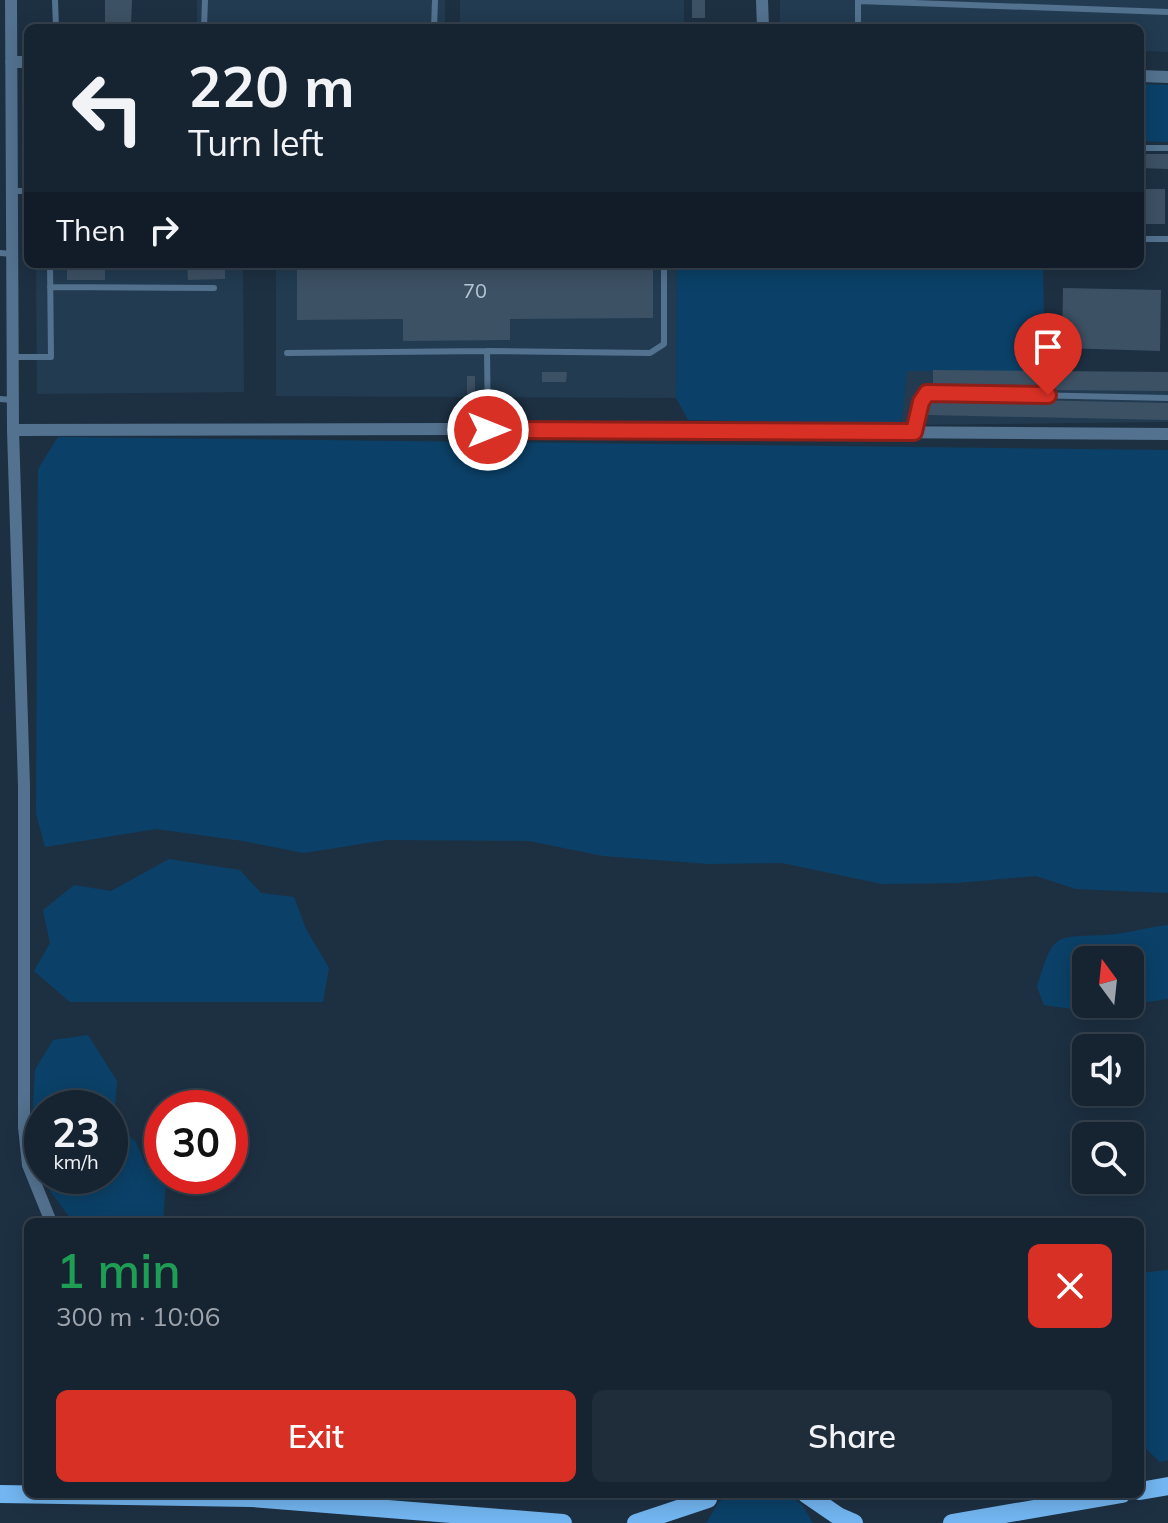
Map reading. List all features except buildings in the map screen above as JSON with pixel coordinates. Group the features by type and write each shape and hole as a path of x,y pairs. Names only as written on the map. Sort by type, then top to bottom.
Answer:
{"main road":[{"path":"1144,1490 1168,1486"},
{"path":"0,1494 24,1494"},
{"path":"272,1498 563,1523"},
{"path":"636,1523 708,1498"},
{"path":"695,1523 710,1498"},
{"path":"809,1498 825,1523"},
{"path":"811,1498 854,1523"},
{"path":"952,1523 1099,1498"}],"street":[{"path":"11,0 7,67 12,191 6,253 13,357 7,399 13,430 24,786 24,1127 28,1165 49,1218"},
{"path":"762,0 763,24"},
{"path":"1144,76 1168,77"},
{"path":"13,430 1168,434"}],"lane":[{"path":"55,0 56,24"},
{"path":"204,24 205,0"},
{"path":"434,24 435,0"},
{"path":"858,24 858,1 1168,12"},
{"path":"1144,148 1168,148"},
{"path":"12,191 24,191"},
{"path":"1144,239 1168,239"},
{"path":"13,357 51,357 50,268"},
{"path":"287,353 650,353 664,344 664,268"},
{"path":"50,287 214,288"},
{"path":"487,351 488,430"},
{"path":"914,432 921,402 927,393 1168,398"}],"shaded area":[{"path":"197,0 445,0 445,24 197,22"},
{"path":"460,0 684,0 684,24 460,24"},
{"path":"780,0 1168,0 1168,52 1144,51 1144,24 780,24"},
{"path":"1144,84 1168,85 1168,142 1144,141"},
{"path":"36,268 243,268 244,392 37,394"},
{"path":"276,268 677,268 676,398 276,396"},
{"path":"677,268 1043,268 1045,371 907,371 901,425 688,420 676,398"},
{"path":"906,371 1168,372 1168,422 901,425"},
{"path":"58,437 1168,450 1168,893 1076,889 1036,876 957,883 882,884 782,863 709,864 603,856 529,841 386,840 304,853 156,829 45,847 36,814 38,469"},
{"path":"169,859 240,870 261,893 294,897 306,929 329,968 323,1002 70,1002 34,971 50,943 43,910 74,885 111,891"},
{"path":"1168,925 1168,999 1144,1002 1144,946 1072,946 1072,1009 1044,1005 1037,987 1047,957 1057,942 1064,938"},
{"path":"88,1035 117,1081 116,1090 34,1090 35,1070 53,1040"},
{"path":"128,1134 136,1142 144,1161 144,1194 165,1194 163,1218 70,1218 52,1194 128,1194"},
{"path":"1168,1270 1168,1460 1160,1462 1144,1447 1144,1273"},
{"path":"725,1498 794,1498 803,1506 813,1523 706,1523"}],"route":[{"path":"488,430 914,432 921,402 927,393 1048,395"}]}
